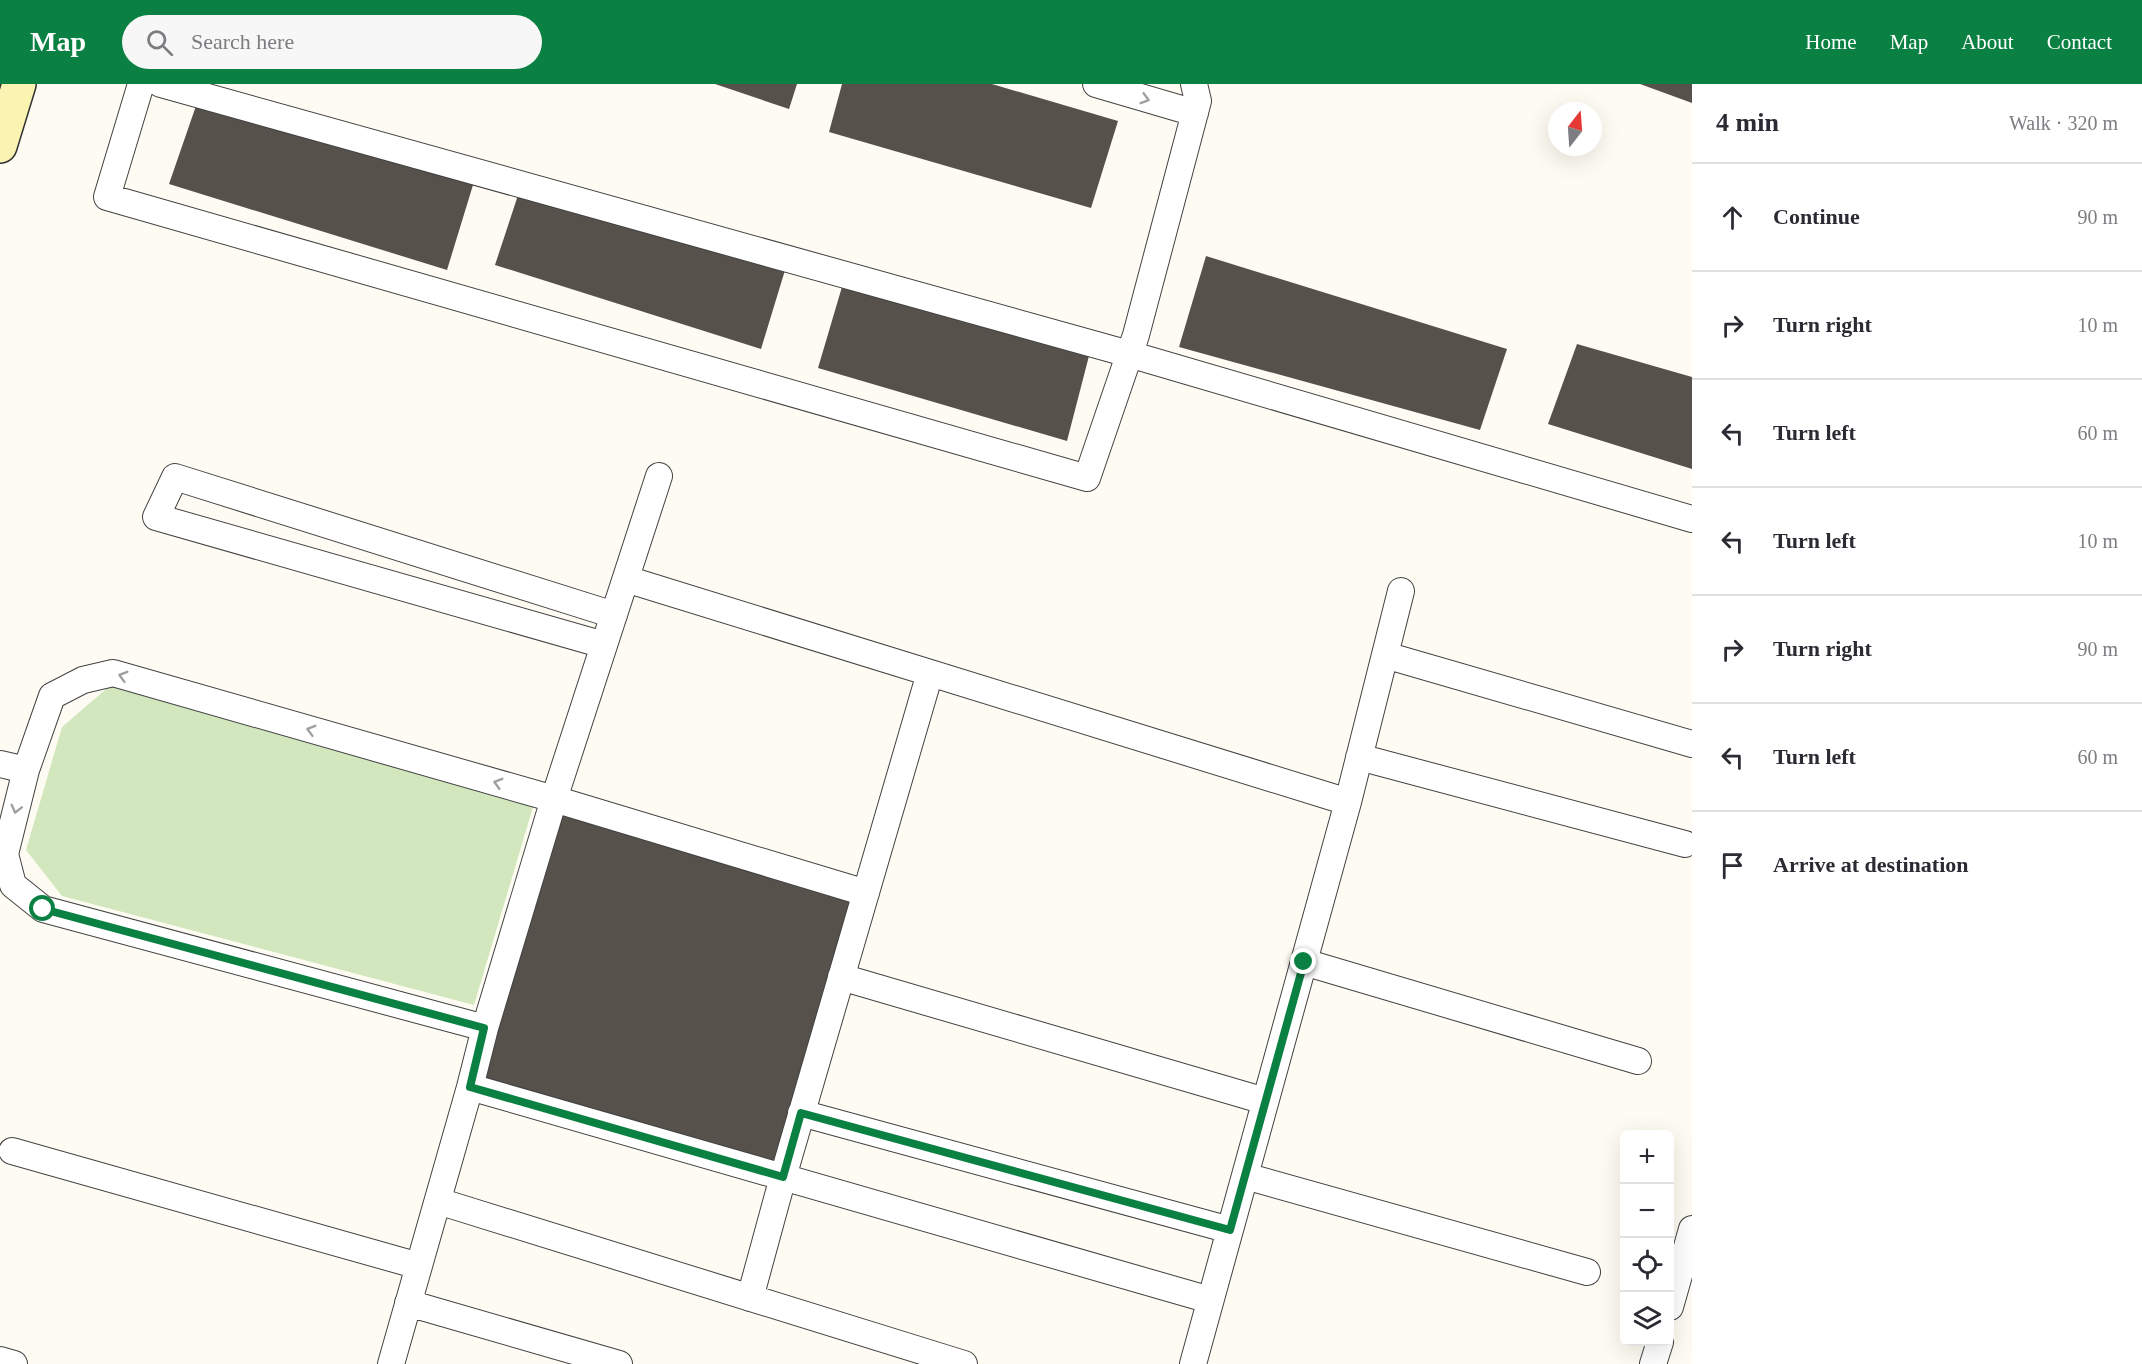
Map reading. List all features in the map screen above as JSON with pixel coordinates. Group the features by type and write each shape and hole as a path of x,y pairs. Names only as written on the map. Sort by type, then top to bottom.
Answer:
{"main road":[{"path":"0,146 19,84"}],"street":[{"path":"141,84 107,197 1087,478 1130,354 1198,101 1194,84"},
{"path":"161,84 1130,354 1692,519"},
{"path":"1096,84 1195,113"},
{"path":"391,1364 470,1087 484,1028 554,799 659,476"},
{"path":"604,645 156,517 175,477 614,615"},
{"path":"626,579 1348,802"},
{"path":"1193,1364 1348,802 1401,591"},
{"path":"1385,655 1692,744"},
{"path":"484,1028 43,909 13,885 4,854 26,770 52,696 83,680 113,673 554,799 866,893"},
{"path":"750,1298 801,1113 930,673"},
{"path":"1359,757 1685,844"},
{"path":"0,764 26,770"},
{"path":"1304,962 1638,1061"},
{"path":"841,977 1265,1101"},
{"path":"470,1087 1210,1300"},
{"path":"801,1113 1230,1230"},
{"path":"12,1151 419,1266"},
{"path":"1245,1176 1587,1272"},
{"path":"438,1201 964,1364"},
{"path":"1674,1293 1692,1229"},
{"path":"408,1303 619,1364"},
{"path":"1653,1364 1658,1346"},
{"path":"0,1360 14,1364"}],"green space":[{"path":"112,684 533,807 474,1005 62,896 26,850 62,727"}],"building":[{"path":"715,84 797,84 789,109"},
{"path":"842,84 992,84 1118,121 1091,208 829,132"},
{"path":"1640,84 1692,84 1692,103"},
{"path":"198,100 473,185 447,270 169,184"},
{"path":"521,186 786,267 761,349 495,265"},
{"path":"1206,256 1507,349 1480,430 1179,347"},
{"path":"844,280 1090,352 1067,441 818,368"},
{"path":"1577,344 1692,377 1692,469 1548,424"},
{"path":"561,810 855,897 776,1164 483,1077"}],"route":[{"path":"43,909 484,1028 470,1087 783,1177 801,1113 1230,1230 1304,962"}]}
